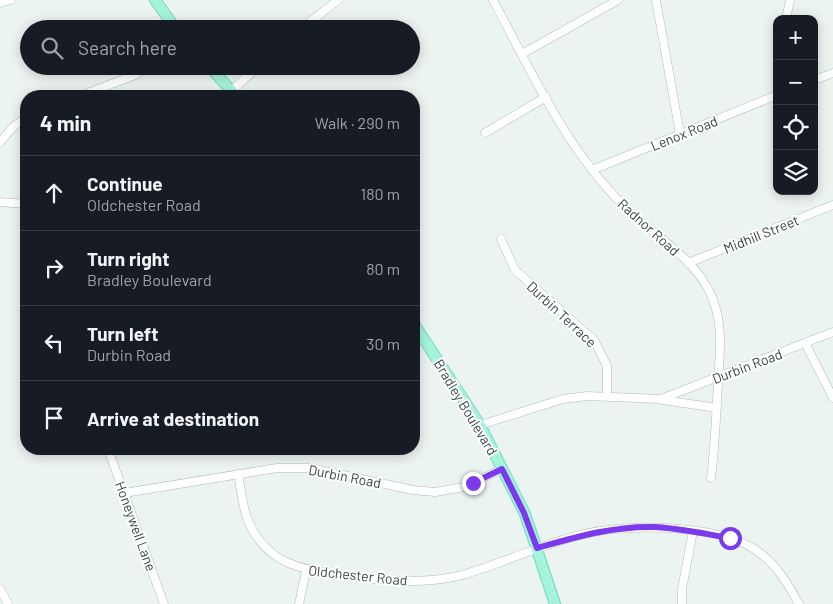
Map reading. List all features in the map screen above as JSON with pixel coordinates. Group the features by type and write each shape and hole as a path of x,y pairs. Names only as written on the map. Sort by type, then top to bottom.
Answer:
{"main road":[{"path":"155,0 169,20"},
{"path":"217,75 230,90"},
{"name":"Bradley Boulevard","path":"420,333 480,425 524,513 555,604"}],"street":[{"path":"0,3 11,0"},
{"path":"312,20 338,0"},
{"name":"Radnor Road","path":"493,0 569,139 592,170 626,209 688,263 706,285 716,308 721,337 711,478"},
{"path":"522,54 618,0"},
{"path":"656,0 680,134"},
{"path":"787,15 790,0"},
{"path":"818,79 833,73"},
{"path":"96,90 136,75"},
{"path":"238,90 251,75"},
{"path":"484,134 546,97"},
{"name":"Lenox Road","path":"592,170 773,97"},
{"path":"0,142 20,122"},
{"path":"0,202 20,204"},
{"name":"Midhill Street","path":"688,263 833,205"},
{"name":"Durbin Terrace","path":"501,239 514,270 594,340 606,366 607,395"},
{"name":"Durbin Road","path":"661,399 833,332"},
{"path":"805,343 833,398"},
{"name":"Durbin Road","path":"480,425 563,399 607,395 661,399 717,408"},
{"name":"Honeywell Lane","path":"110,455 164,604"},
{"name":"Durbin Road","path":"124,493 277,468 310,468 413,490 435,492 464,487 502,469"},
{"name":"Oldchester Road","path":"238,474 247,518 257,538 282,561 306,571 382,580 420,582 458,576 583,534 613,529 654,527 693,531 730,538 751,547 777,568 788,582 799,604"},
{"path":"682,604 682,589 693,531"},
{"path":"299,604 306,571"},
{"path":"0,589 8,604"}],"route":[{"path":"473,483 502,469 524,513 537,548 583,534 613,529 654,527 693,531 730,538"}]}
